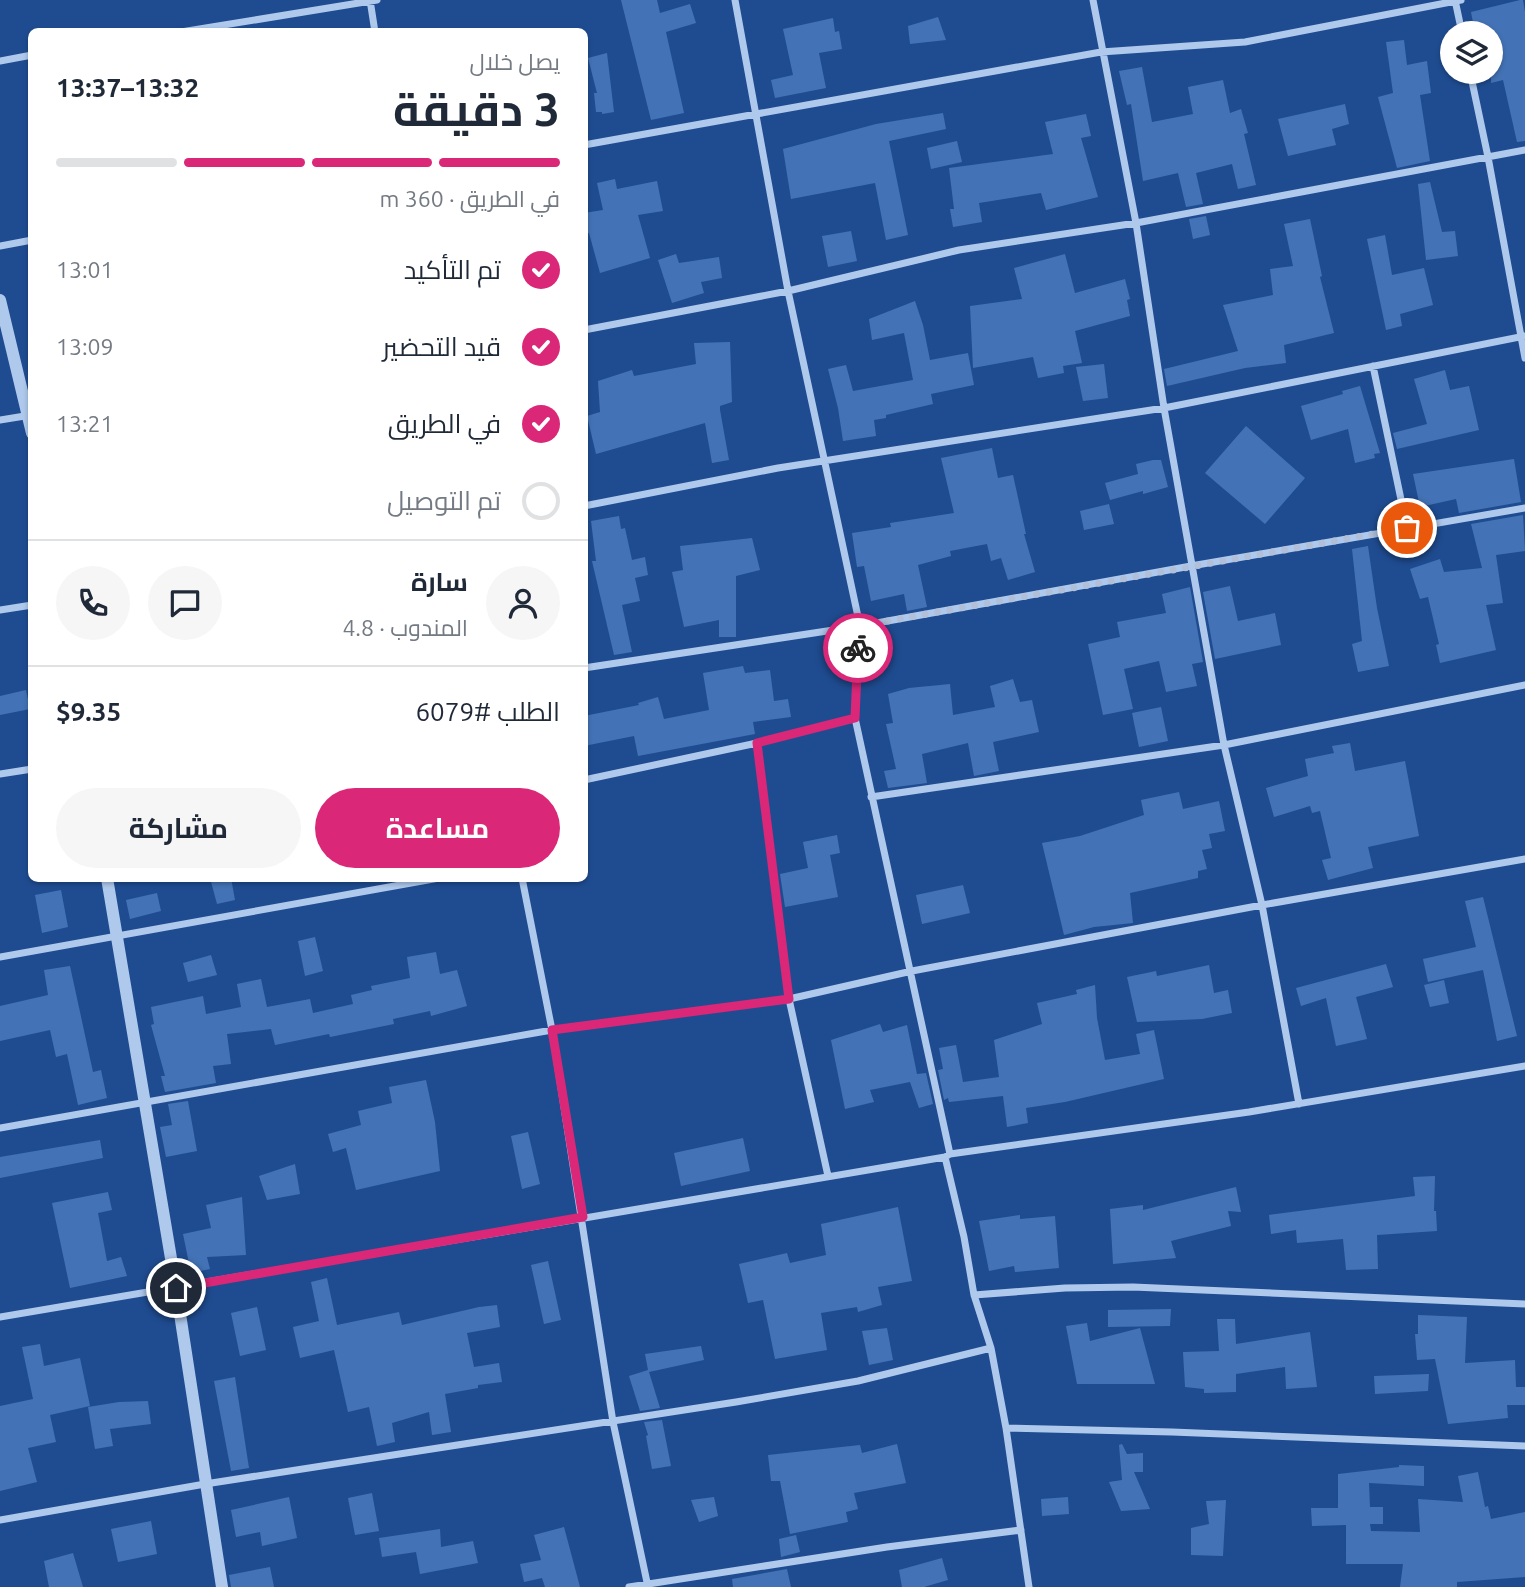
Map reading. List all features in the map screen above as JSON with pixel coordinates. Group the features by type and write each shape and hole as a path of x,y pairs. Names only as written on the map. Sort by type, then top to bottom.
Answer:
{"street":[{"path":"205,28 373,0 375,28"},
{"path":"735,0 788,292 860,626 855,718 912,971 974,1296 991,1348 1006,1428 1029,1587"},
{"path":"1093,0 1136,223 1164,408 1224,745 1262,905 1299,1104"},
{"path":"588,144 1101,52 1245,42 1457,0 1460,21"},
{"path":"0,61 28,56"},
{"path":"1473,84 1525,358"},
{"path":"588,329 788,292 959,250 1136,223 1525,150"},
{"path":"0,246 28,241"},
{"path":"0,300 28,407"},
{"path":"588,505 778,468 1164,408 1523,337"},
{"path":"1373,366 1407,528"},
{"path":"0,420 28,415"},
{"path":"588,667 860,626 1191,565 1525,508"},
{"path":"0,610 28,606"},
{"path":"871,797 1224,745 1525,685"},
{"path":"588,779 757,743 855,718"},
{"path":"757,743 789,999 828,1176"},
{"path":"0,774 28,770"},
{"path":"0,1128 552,1030 789,999 912,971 1525,859"},
{"path":"108,882 176,1288 222,1587"},
{"path":"0,957 417,882"},
{"path":"523,882 552,1030 613,1422 647,1585"},
{"path":"0,1317 948,1156 1299,1104 1525,1066"},
{"path":"974,1296 1065,1288 1133,1287 1525,1304"},
{"path":"0,1520 205,1483 613,1422 858,1381 991,1348"},
{"path":"1006,1428 1525,1446"},
{"path":"629,1587 887,1547 1021,1530"}],"building":[{"path":"621,0 657,0 660,13 690,4 696,23 666,32 684,113 651,120"},
{"path":"1523,0 1525,141 1517,142 1503,80 1503,21 1473,21 1471,12"},
{"path":"938,17 946,40 910,44 908,26"},
{"path":"833,18 835,32 839,31 842,49 819,53 826,88 775,98 771,80 793,75 783,29"},
{"path":"1404,40 1407,65 1427,61 1431,93 1420,95 1430,161 1397,168 1378,97 1393,93 1386,42"},
{"path":"607,53 614,112 602,114 596,112 594,93 597,93 588,58"},
{"path":"1142,67 1152,122 1193,114 1188,87 1223,80 1230,113 1241,109 1248,133 1244,134 1256,185 1238,189 1232,164 1196,173 1203,204 1186,207 1178,173 1143,181 1131,104 1127,105 1119,71"},
{"path":"1345,104 1349,124 1332,129 1336,145 1288,156 1278,119"},
{"path":"943,113 946,129 889,141 908,235 886,240 875,183 791,199 783,149 876,124"},
{"path":"1086,114 1091,136 1081,138 1098,197 1046,210 1041,193 979,203 982,222 953,227 950,209 954,209 949,168 1053,154 1045,122"},
{"path":"957,141 962,162 931,169 927,148"},
{"path":"615,179 617,189 657,181 663,211 638,215 650,258 600,273 588,233 588,212 603,210 597,183"},
{"path":"1430,182 1442,232 1455,231 1458,256 1426,260 1418,184"},
{"path":"1206,216 1210,235 1193,239 1189,219"},
{"path":"1310,219 1322,276 1320,277 1334,333 1284,345 1286,363 1245,368 1167,386 1164,369 1238,351 1223,305 1273,295 1270,269 1293,266 1284,224"},
{"path":"851,231 857,261 828,267 822,236"},
{"path":"1385,235 1392,275 1424,268 1433,305 1400,314 1402,326 1386,330 1367,239"},
{"path":"676,254 679,263 719,257 722,278 701,282 704,293 672,303 658,260"},
{"path":"1065,254 1075,293 1125,279 1130,299 1127,300 1130,316 1075,331 1082,363 1063,366 1064,373 1038,378 1033,357 973,368 970,306 1022,299 1014,268"},
{"path":"915,301 930,360 968,353 974,385 931,394 933,404 874,420 876,436 843,441 828,369 846,365 853,391 913,380 904,333 872,340 869,319"},
{"path":"730,342 732,402 720,406 729,460 712,463 705,423 596,454 588,416 600,412 598,381 632,370 634,376 696,364 694,343"},
{"path":"1104,364 1108,398 1083,401 1076,367"},
{"path":"1445,370 1450,390 1469,386 1479,430 1397,449 1393,433 1427,424 1414,379"},
{"path":"1360,386 1380,453 1374,454 1375,458 1355,463 1348,429 1311,440 1301,406 1343,394 1342,391"},
{"path":"1246,426 1305,478 1265,524 1205,473"},
{"path":"992,448 998,478 1013,475 1024,534 1035,572 1008,580 1001,558 991,561 987,544 950,551 951,556 918,565 927,607 907,611 904,594 871,601 864,566 857,567 852,533 891,527 890,523 954,513 941,458"},
{"path":"1514,459 1521,502 1459,513 1456,499 1420,507 1413,474"},
{"path":"1161,460 1168,487 1110,500 1105,483 1138,474 1136,464"},
{"path":"1109,504 1114,524 1084,530 1080,511"},
{"path":"1523,515 1525,551 1496,555 1503,603 1486,605 1496,650 1440,663 1436,645 1439,644 1428,597 1420,599 1410,569 1440,559 1444,572 1482,568 1471,524"},
{"path":"619,516 621,529 625,528 632,560 645,557 648,575 635,578 640,601 622,605 632,652 614,655 592,561 596,561 591,521"},
{"path":"752,538 760,570 736,576 736,637 719,637 719,620 684,627 672,572 683,570 680,546"},
{"path":"1368,546 1389,666 1358,672 1352,644 1362,641 1352,549"},
{"path":"1230,586 1238,621 1275,613 1281,645 1215,659 1203,592"},
{"path":"1190,587 1203,662 1192,664 1197,686 1166,692 1159,661 1124,669 1133,709 1103,715 1088,644 1120,637 1117,622 1166,613 1162,594"},
{"path":"743,666 745,673 770,670 774,701 788,699 791,717 753,722 755,734 638,756 634,736 588,745 588,715 639,705 638,703 658,697 664,719 709,710 703,673"},
{"path":"1013,679 1020,702 1032,700 1039,732 993,742 999,771 974,776 968,743 922,754 927,783 888,788 884,771 896,769 886,724 893,723 888,694 909,688 950,684 953,715 995,707 990,686"},
{"path":"26,690 28,709 0,715 0,696"},
{"path":"1161,707 1168,741 1139,747 1132,713"},
{"path":"1350,743 1355,771 1405,761 1419,836 1368,847 1373,868 1328,880 1322,860 1331,858 1320,811 1312,813 1310,806 1274,817 1266,788 1308,776 1305,759 1334,753 1332,746"},
{"path":"1179,792 1183,809 1219,801 1225,831 1209,834 1212,848 1202,850 1207,869 1198,871 1198,878 1130,893 1133,923 1094,927 1064,935 1042,843 1080,836 1144,815 1141,800"},
{"path":"837,835 840,853 830,855 838,897 785,907 780,874 808,868 803,842"},
{"path":"211,882 232,882 235,900 217,904"},
{"path":"963,885 970,913 922,924 916,895"},
{"path":"61,890 68,927 42,933 35,895"},
{"path":"157,893 161,911 130,919 126,900"},
{"path":"1483,897 1517,1036 1497,1041 1483,970 1428,982 1423,959 1476,947 1465,901"},
{"path":"315,937 323,971 305,976 298,941"},
{"path":"436,952 440,974 457,970 467,1006 431,1016 430,1011 393,1019 394,1024 330,1037 329,1034 275,1045 271,1029 227,1034 231,1064 213,1066 216,1083 165,1092 161,1076 165,1076 151,1025 154,1024 151,1007 203,996 206,1014 241,1007 237,984 261,979 267,1007 310,999 313,1013 353,1004 351,995 372,990 371,986 410,978 407,957"},
{"path":"211,955 217,975 188,982 183,963"},
{"path":"1386,964 1393,987 1356,997 1367,1039 1336,1046 1326,998 1301,1006 1296,988"},
{"path":"1209,965 1214,993 1228,990 1232,1013 1202,1019 1137,1022 1127,977 1156,971 1157,976"},
{"path":"70,966 93,1072 101,1070 107,1098 78,1105 67,1054 56,1057 50,1030 0,1041 0,1006 48,995 44,970"},
{"path":"1444,980 1449,1003 1430,1007 1424,985"},
{"path":"1095,985 1097,1018 1105,1060 1140,1054 1136,1034 1154,1030 1164,1079 1065,1102 1026,1108 1028,1123 1007,1127 1003,1096 949,1102 948,1098 944,1100 938,1070 943,1069 939,1048 956,1045 963,1082 999,1077 994,1040 1042,1024 1037,1003 1077,994 1076,990"},
{"path":"880,1024 883,1032 907,1025 917,1074 926,1073 933,1104 919,1108 910,1082 870,1090 874,1102 845,1109 831,1040"},
{"path":"426,1080 435,1122 440,1171 356,1190 346,1148 333,1152 328,1134 361,1125 358,1111 392,1103 389,1087"},
{"path":"188,1101 197,1151 166,1157 160,1127 172,1125 168,1104"},
{"path":"528,1132 540,1184 522,1189 511,1136"},
{"path":"743,1138 750,1171 681,1186 674,1153"},
{"path":"100,1140 103,1158 0,1178 0,1157"},
{"path":"295,1164 300,1194 267,1200 259,1176"},
{"path":"1435,1176 1434,1211 1437,1231 1377,1235 1378,1269 1346,1270 1343,1239 1297,1243 1296,1230 1271,1234 1269,1215 1415,1196 1413,1177"},
{"path":"1236,1187 1241,1212 1228,1211 1231,1226 1171,1241 1176,1258 1113,1264 1110,1209 1143,1205 1143,1210"},
{"path":"108,1192 112,1210 98,1213 107,1261 121,1257 127,1276 70,1288 52,1203"},
{"path":"242,1197 246,1255 207,1257 210,1269 191,1273 183,1234 211,1228 206,1205"},
{"path":"898,1207 912,1281 878,1287 882,1305 858,1312 857,1307 821,1313 827,1350 775,1359 763,1300 748,1303 739,1264 787,1253 790,1263 826,1255 821,1224"},
{"path":"1020,1215 1020,1219 1055,1216 1059,1268 1015,1272 1014,1266 989,1271 979,1221"},
{"path":"548,1261 561,1320 544,1324 531,1265"},
{"path":"327,1278 337,1325 399,1312 402,1325 497,1305 500,1327 467,1333 474,1367 499,1363 502,1382 445,1394 451,1432 432,1435 429,1412 392,1423 395,1442 377,1446 369,1407 348,1412 334,1350 300,1358 293,1327 319,1321 311,1282"},
{"path":"257,1307 266,1350 240,1356 231,1313"},
{"path":"1171,1309 1170,1326 1108,1327 1108,1310"},
{"path":"1418,1315 1467,1317 1465,1363 1515,1360 1516,1387 1525,1387 1525,1405 1507,1405 1508,1418 1448,1424 1435,1359 1417,1360 1415,1334 1418,1334"},
{"path":"1217,1319 1235,1319 1236,1344 1310,1332 1317,1387 1286,1389 1285,1367 1236,1374 1236,1392 1204,1393 1204,1389 1185,1387 1183,1352 1219,1351"},
{"path":"1087,1323 1090,1341 1140,1328 1155,1384 1077,1384 1066,1326"},
{"path":"887,1328 893,1360 869,1365 862,1331"},
{"path":"40,1344 44,1366 80,1358 90,1406 50,1415 56,1442 28,1448 37,1482 0,1491 0,1406 33,1399 22,1347"},
{"path":"701,1346 704,1360 649,1372 660,1408 640,1411 629,1376 648,1370 645,1354"},
{"path":"1429,1374 1428,1391 1375,1394 1374,1376"},
{"path":"235,1377 249,1468 231,1471 214,1381"},
{"path":"148,1401 151,1424 110,1429 113,1446 95,1449 88,1407"},
{"path":"662,1420 671,1466 652,1469 644,1422"},
{"path":"897,1444 906,1483 854,1493 858,1509 846,1512 848,1522 790,1534 780,1481 771,1481 768,1455 860,1445 862,1453"},
{"path":"1122,1444 1127,1454 1143,1453 1143,1472 1134,1472 1150,1509 1121,1511 1109,1482 1122,1480 1119,1445"},
{"path":"1399,1465 1424,1466 1424,1486 1369,1483 1370,1507 1383,1507 1383,1524 1370,1524 1371,1531 1420,1532 1418,1499 1463,1502 1458,1476 1478,1472 1485,1507 1488,1506 1491,1519 1525,1512 1525,1577 1457,1582 1457,1587 1400,1587 1403,1564 1346,1564 1346,1525 1312,1526 1311,1508 1338,1508 1338,1474"},
{"path":"372,1493 379,1531 355,1535 348,1498"},
{"path":"289,1497 297,1538 262,1546 260,1532 236,1537 231,1510"},
{"path":"714,1497 718,1516 699,1522 691,1500"},
{"path":"1068,1497 1069,1514 1042,1516 1041,1499"},
{"path":"1226,1500 1223,1556 1191,1555 1191,1528 1209,1524 1206,1501"},
{"path":"151,1521 157,1554 118,1562 111,1529"},
{"path":"564,1527 580,1587 545,1587 542,1578 524,1582 520,1564 541,1560 534,1535"},
{"path":"440,1529 441,1547 473,1541 478,1563 420,1574 416,1552 382,1557 379,1538"},
{"path":"796,1535 800,1552 781,1557 779,1539"},
{"path":"73,1553 83,1587 49,1587 44,1561"},
{"path":"942,1558 948,1580 924,1587 902,1587 899,1570"},
{"path":"270,1567 274,1587 231,1587 229,1575"},
{"path":"787,1569 791,1587 733,1587 732,1579"}],"way so far":[{"path":"858,648 860,626 1407,528"}],"route":[{"path":"176,1288 583,1217 552,1030 789,999 757,743 855,718 858,648"}]}
